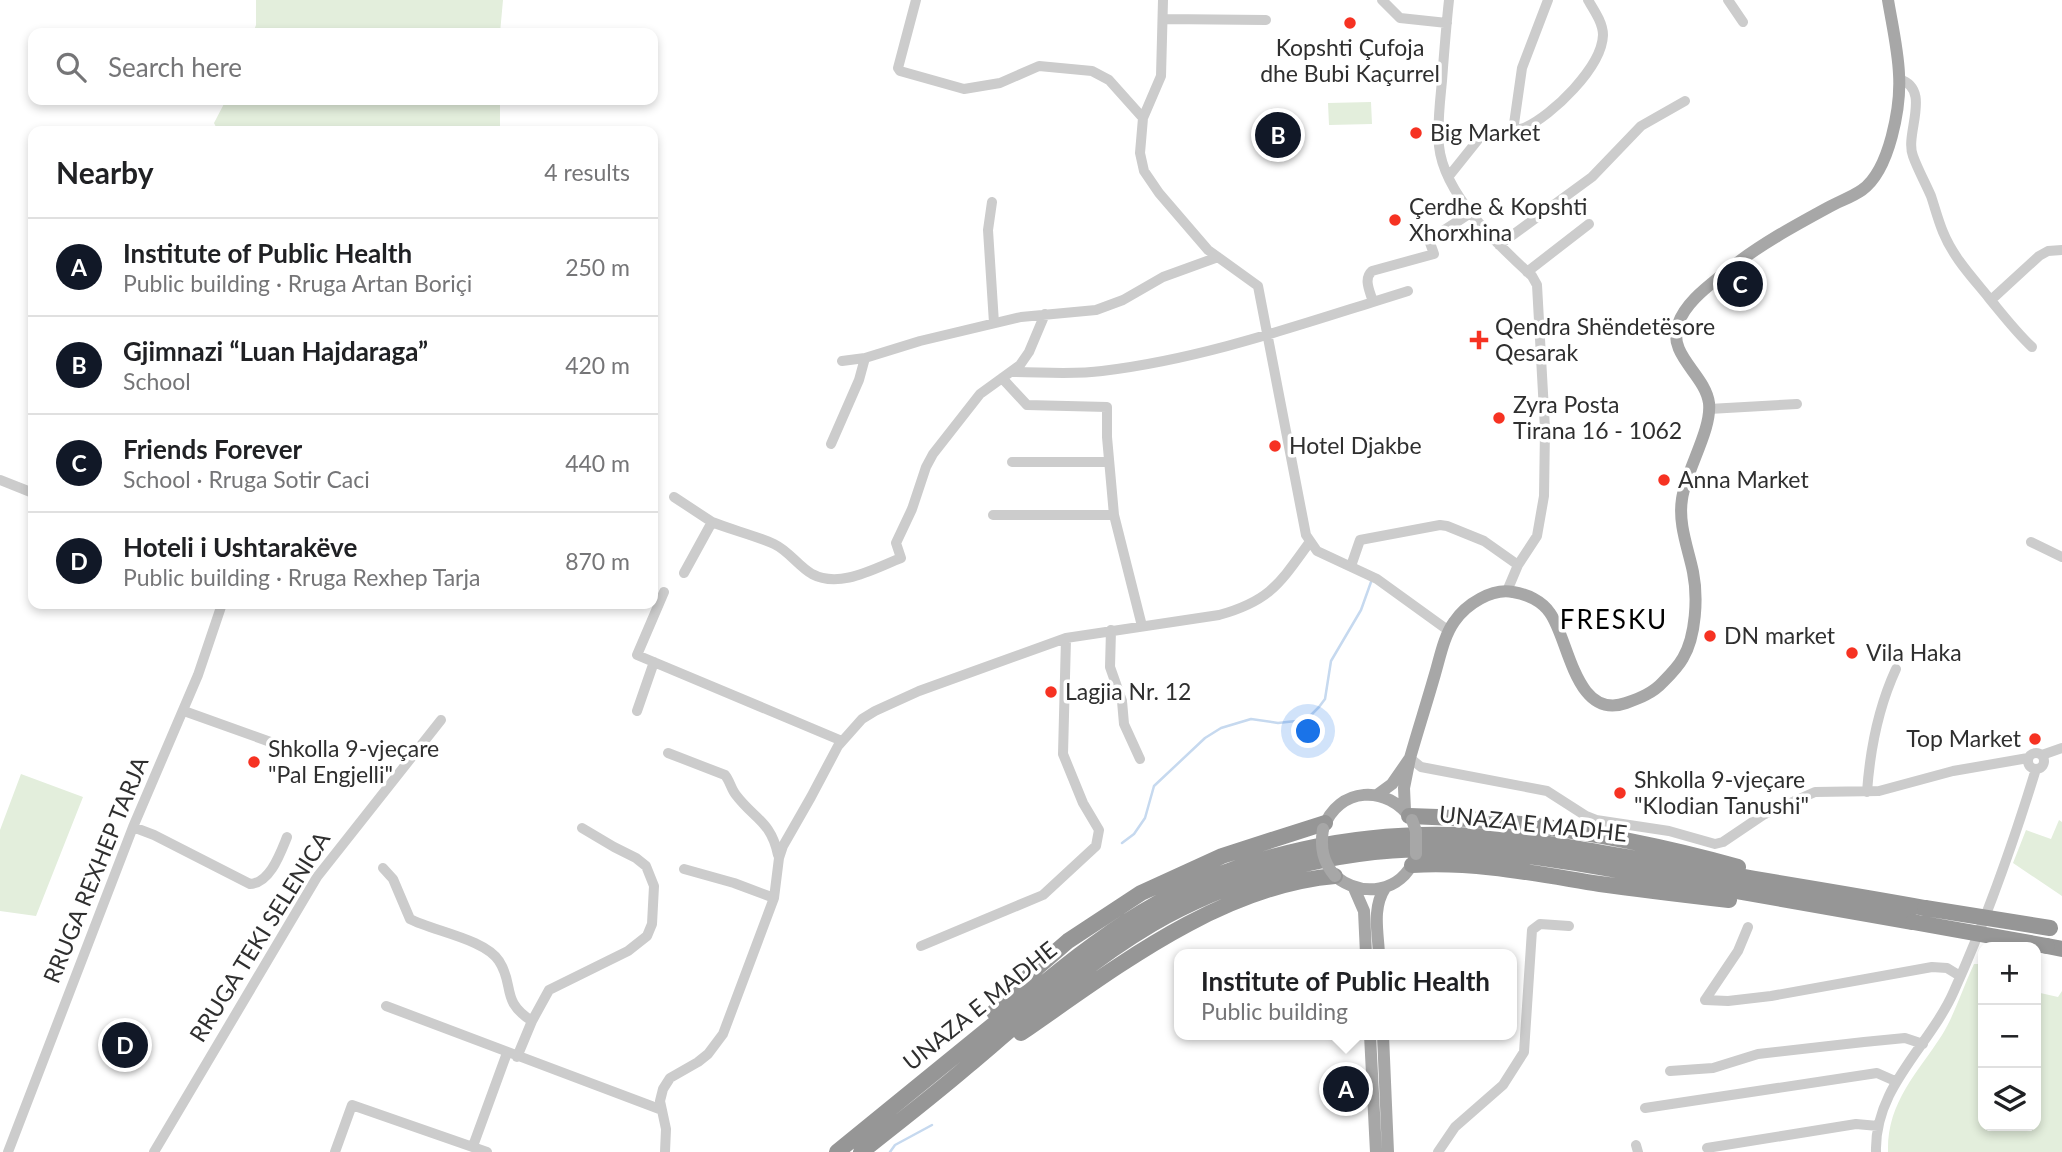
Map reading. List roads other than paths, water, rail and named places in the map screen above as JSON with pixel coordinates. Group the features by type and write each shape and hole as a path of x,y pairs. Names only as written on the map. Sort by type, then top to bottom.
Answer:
{"highway":[{"path":"1409,815 1498,821 1643,843 1797,885"},
{"path":"942,1067 1038,967 1068,941 1141,892 1222,856 1324,826"},
{"name":"UNAZA E MADHE","path":"837,1152 1083,951 1143,912 1196,884 1303,849 1377,837 1478,836 1525,841 2056,929"},
{"name":"UNAZA E MADHE","path":"862,1152 1072,979 1119,945 1152,924 1192,904 1273,872 1347,856 1428,849 1534,857 1822,906"},
{"path":"1412,865 1484,866 1665,893 1822,906 2054,947"},
{"path":"950,1082 1139,953 1197,919 1292,883 1335,876"}],"main road":[{"path":"1409,815 1394,801 1377,795 1362,795 1336,808 1324,826 1322,850 1335,876 1354,888 1368,891 1385,888 1400,880 1412,865 1418,843 1404,788 1449,631 1471,605 1492,594 1507,591 1531,598 1548,610 1577,679 1593,698 1606,705 1620,705 1657,688 1684,657 1693,623 1695,585 1683,528 1681,500 1709,410 1704,389 1677,344 1676,329 1682,316 1705,289 1741,260 1775,237 1853,195 1869,184 1880,167 1896,108 1899,79 1888,0"},
{"path":"1377,795 1393,784 1412,753"},
{"path":"1354,888 1364,911 1366,949"},
{"path":"1379,949 1377,911 1379,898 1385,888"},
{"path":"1370,1040 1376,1152"},
{"path":"1382,1040 1388,1152"}],"street":[{"path":"916,0 898,68 900,71 964,89 1000,83 1039,66 1092,71 1109,80 1143,118"},
{"path":"1163,0 1161,76 1143,118 1140,153 1144,171 1188,228 1218,257 1258,286 1309,543 1325,556 1377,579 1449,631"},
{"path":"1382,0 1400,19 1447,23"},
{"path":"1449,0 1439,147 1449,176 1472,212 1537,285 1545,480 1537,536 1518,565 1507,591"},
{"path":"1513,131 1522,68 1548,0"},
{"path":"1449,176 1481,136 1526,127 1569,94 1591,69 1603,38 1602,29 1588,0"},
{"path":"1728,0 1743,22"},
{"path":"1163,19 1266,20"},
{"path":"1899,79 1906,81 1914,92 1916,103 1911,138 1912,154 1942,231 1964,267 2032,347"},
{"path":"1499,245 1591,177 1641,127 1685,101"},
{"path":"992,202 988,230 994,323"},
{"path":"1373,302 1367,281 1372,271 1434,254 1429,240 1472,212"},
{"path":"1527,272 1589,224"},
{"path":"1992,300 2039,256 2048,251 2062,250"},
{"path":"842,361 865,358 994,323 1045,314 1096,310 1163,277 1218,257"},
{"path":"1006,375 1099,372 1224,347 1408,291"},
{"path":"674,497 712,522 786,550 813,574 824,578 850,577 901,558 896,543 933,454 980,394 1006,375 1029,352 1045,314"},
{"path":"831,444 859,380 865,358"},
{"path":"1006,375 1027,405 1107,407 1114,515 1142,626"},
{"path":"1709,410 1797,404"},
{"path":"1012,461 1109,462"},
{"path":"0,480 28,491"},
{"path":"993,515 1114,515"},
{"path":"684,573 712,522"},
{"path":"1351,566 1360,540 1440,525 1484,541 1518,565"},
{"path":"2031,542 2062,557"},
{"path":"665,1152 666,1129 661,1094 666,1083 698,1062 715,1047 723,1034 774,898 779,858 786,839 842,741 862,719 895,701 1066,638 1219,615 1255,603 1276,586 1309,543"},
{"path":"658,606 664,592"},
{"name":"RRUGA REXHEP TARJA","path":"8,1152 133,827 184,710 220,609"},
{"path":"657,609 637,655 842,741"},
{"path":"1111,630 1110,667 1122,701 1124,724 1140,759"},
{"path":"921,946 1042,895 1096,846 1099,830 1083,803 1066,764 1062,742 1066,638"},
{"path":"637,710 654,662"},
{"path":"1867,792 1878,718 1896,669"},
{"path":"184,710 304,754"},
{"name":"RRUGA TEKI SELENICA","path":"154,1152 318,876 441,720"},
{"path":"1412,753 1421,768 1547,791 1596,820 1669,831 1715,844 1723,842 1763,815 1815,792 1867,792 1887,789 1953,771 2028,758 2035,753 2042,755 2062,748"},
{"path":"668,753 725,775 737,797 764,824 776,845 779,858"},
{"path":"1876,1152 1878,1126 1884,1104 1895,1081 1946,1007 1984,917 2036,769 2044,764 2042,755"},
{"path":"2028,758 2029,766 2036,769"},
{"path":"133,827 250,884 258,883 266,877 287,837"},
{"path":"473,1146 512,1055 549,990 628,951 646,936 652,924 654,886 646,866 582,828"},
{"path":"383,868 393,879 410,919 482,947 500,961 513,1006 532,1021"},
{"path":"684,869 774,898"},
{"path":"1438,1152 1455,1127 1503,1085 1524,1052 1532,930 1540,924 1569,926"},
{"path":"1748,927 1738,951 1705,1000 1762,998 1932,967 1947,968 1960,976"},
{"path":"386,1006 662,1110"},
{"path":"1670,1071 1713,1068 1758,1054 1864,1042 1905,1038 1923,1044"},
{"path":"1645,1108 1877,1073 1895,1081"},
{"path":"335,1152 352,1105 487,1152"},
{"path":"1707,1148 1856,1124 1878,1126"}],"waterway":[{"path":"1122,843 1134,834 1145,818 1154,786 1205,738 1221,728 1251,719 1278,723 1296,721 1310,716 1319,707 1325,699 1331,661 1361,610 1371,582"},
{"path":"890,1152 895,1145 932,1125"}],"place":[{"name":"Kopshti Çufoja dhe Bubi Kaçurrel","path":"1350,23"},
{"name":"Big Market","path":"1416,133"},
{"name":"Gjimnazi “Luan Hajdaraga”","path":"1278,135"},
{"name":"Çerdhe & Kopshti Xhorxhina","path":"1395,220"},
{"name":"Friends Forever","path":"1740,284"},
{"name":"Qendra Shëndetësore Qesarak","path":"1479,340"},
{"name":"Zyra Posta Tirana 16 - 1062","path":"1499,418"},
{"name":"Hotel Djakbe","path":"1275,446"},
{"name":"Anna Market","path":"1664,480"},
{"name":"DN market","path":"1710,636"},
{"name":"Vila Haka","path":"1852,653"},
{"name":"Lagjia Nr. 12","path":"1051,692"},
{"name":"Top Market","path":"2035,739"},
{"name":"Shkolla 9-vjeçare \"Pal Engjelli\"","path":"254,762"},
{"name":"Shkolla 9-vjeçare \"Klodian Tanushi\"","path":"1620,793"},
{"name":"Hoteli i Ushtarakëve","path":"125,1045"},
{"name":"Institute of Public Health","path":"1346,1089"}],"district":[{"name":"FRESKU","path":"1614,620"}]}
